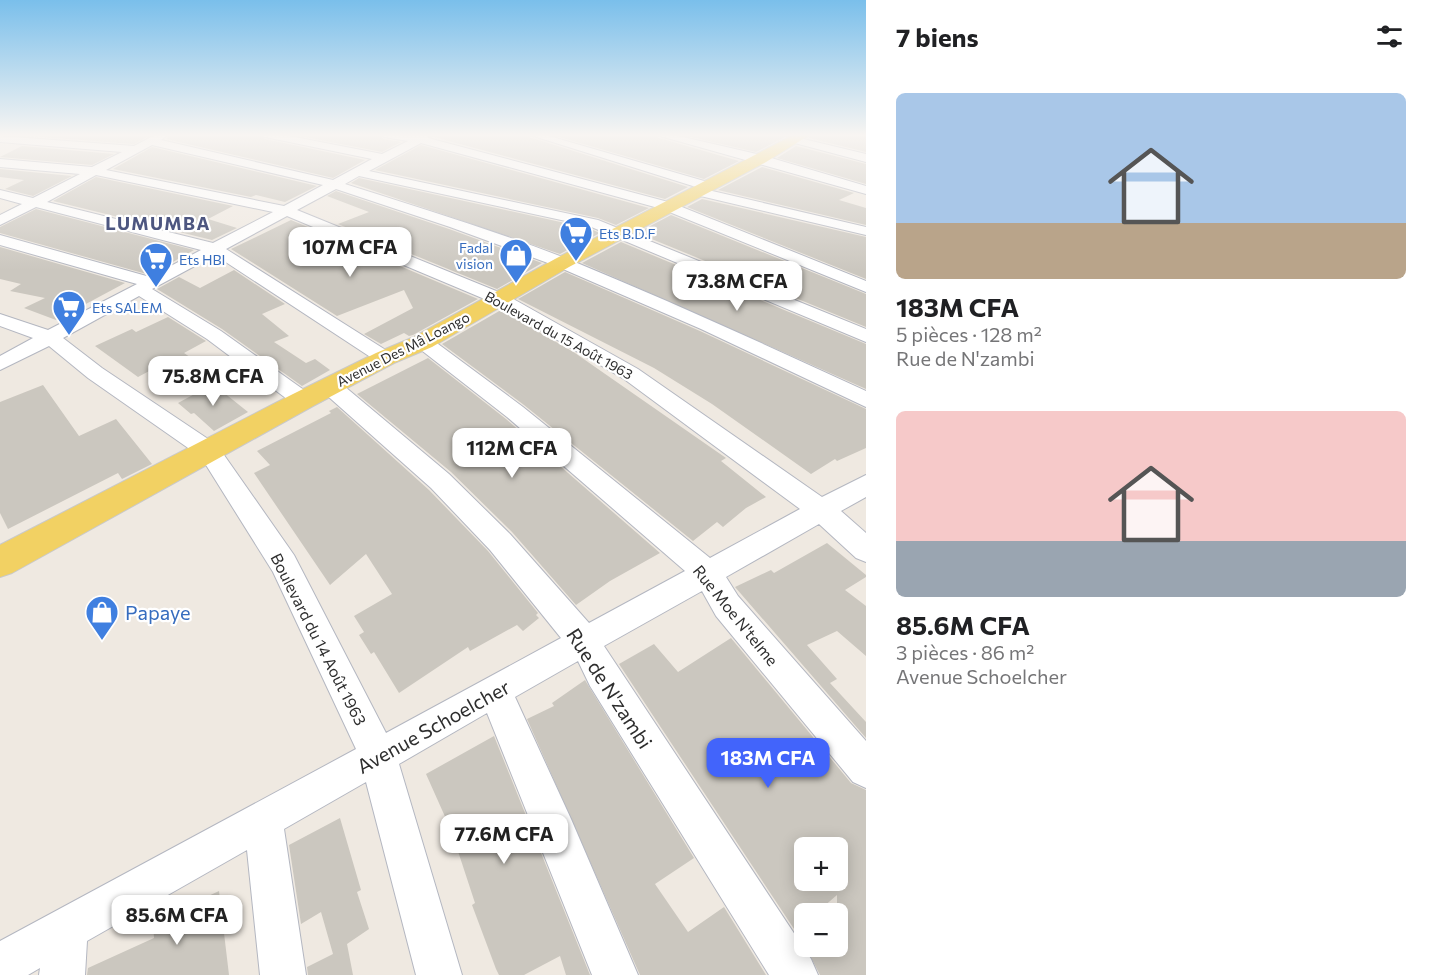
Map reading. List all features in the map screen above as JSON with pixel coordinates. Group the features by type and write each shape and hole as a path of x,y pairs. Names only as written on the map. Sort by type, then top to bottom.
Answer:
{"main road":[{"name":"Avenue Des Mâ Loango","path":"0,561 317,393 385,358 423,342 562,263 718,180"}],"street":[{"path":"0,220 78,180"},
{"name":"Boulevard du 15 Août 1963","path":"136,180 285,210 500,299 631,374 821,510 866,550"},
{"path":"316,180 455,224 562,263 708,325 866,400"},
{"path":"0,364 147,287 342,180"},
{"path":"392,180 571,217 620,233 866,336"},
{"path":"577,180 667,206 866,287"},
{"path":"674,180 866,231"},
{"path":"830,180 866,190"},
{"path":"0,194 36,201 214,248 385,358"},
{"name":"Rue de N'zambi","path":"0,240 147,287 214,335 317,393 440,481 500,542 584,642 608,684 795,975"},
{"name":"Boulevard du 14 Août 1963","path":"0,320 51,338 95,373 209,451 284,564 378,756 439,975"},
{"name":"Rue Moe N'telme","path":"423,342 515,412 707,573 727,606 866,769"},
{"name":"Avenue Schoelcher","path":"0,966 866,485"},
{"path":"495,691 557,833 615,975"},
{"path":"263,820 283,975"},
{"path":"62,975 66,929"}],"building":[{"path":"20,180 65,180 33,196 5,189 24,180"},
{"path":"92,180 108,180 233,206 208,219 237,228 212,240 53,201"},
{"path":"165,180 290,180 317,186 285,202 256,195 251,197"},
{"path":"357,180 366,180 588,228 600,233 560,254 351,183"},
{"path":"419,180 546,180 649,208 616,225 598,218"},
{"path":"592,180 664,180 688,187 665,199"},
{"path":"738,180 806,180 854,193 839,200 866,208 866,225 718,190"},
{"path":"851,180 866,180 866,184"},
{"path":"336,191 542,263 497,289 338,224 369,212 327,196"},
{"path":"702,199 866,237 866,279 687,207"},
{"path":"36,209 194,250 150,275 0,233 0,227"},
{"path":"671,215 866,294 866,327 637,233"},
{"path":"291,220 478,299 413,335 409,336 404,333 381,344 364,334 413,308 404,290 337,316 231,249"},
{"path":"621,242 866,344 866,389 582,263"},
{"path":"0,247 125,283 56,320 24,308 45,298 10,291 21,284 0,279"},
{"path":"234,270 285,304 262,314 289,336 274,342 306,363 315,359 330,370 302,386 222,329 157,289 179,277 200,288"},
{"path":"565,272 700,331 866,409 866,448 837,461 835,459 811,474 712,404 654,368 518,299"},
{"path":"501,310 575,353 726,458 721,461 766,497 746,508 723,527 717,522 693,541 524,405 442,344"},
{"path":"168,317 206,341 184,353 212,372 194,382 166,362 138,377 95,346 132,329 136,332"},
{"path":"428,358 506,419 660,553 610,581 576,605 512,532 451,472 357,394"},
{"path":"213,384 248,412 214,431 194,413 191,414 178,403"},
{"path":"43,385 79,436 116,419 152,464 122,479 118,473 8,529 0,513 0,402"},
{"path":"337,407 429,490 488,551 538,613 536,615 539,618 523,631 517,625 470,651 468,647 399,693 374,652 371,654 359,635 364,632 354,616 392,594 366,554 330,585 254,473 270,465 257,451 331,413 329,411"},
{"path":"827,543 866,575 845,590 866,606 866,656 837,631 807,645 837,679 830,683 866,722 866,738 735,587 771,570 774,573"},
{"path":"731,638 851,783 866,790 866,975 820,975 811,957 848,957 848,903 837,903 837,895 828,903 794,903 794,929 619,664 654,644 678,672"},
{"path":"585,680 694,858 655,884 688,932 724,907 766,975 640,975 527,719 554,706 552,703"},
{"path":"494,736 590,975 566,975 560,956 524,975 499,975 496,969 472,905 475,903 451,830 426,774"},
{"path":"340,818 361,890 357,892 369,929 347,944 353,975 308,975 307,967 333,954 321,912 301,924 289,845"},
{"path":"219,891 229,975 87,975 88,968 154,938 153,922"}],"place":[{"name":"Ets B.D.F","path":"576,262"},
{"name":"Fadal vision","path":"516,284"},
{"name":"Ets HBI","path":"156,288"},
{"name":"Ets SALEM","path":"69,336"},
{"name":"Papaye","path":"102,641"}],"district":[{"name":"LUMUMBA","path":"158,223"}]}
